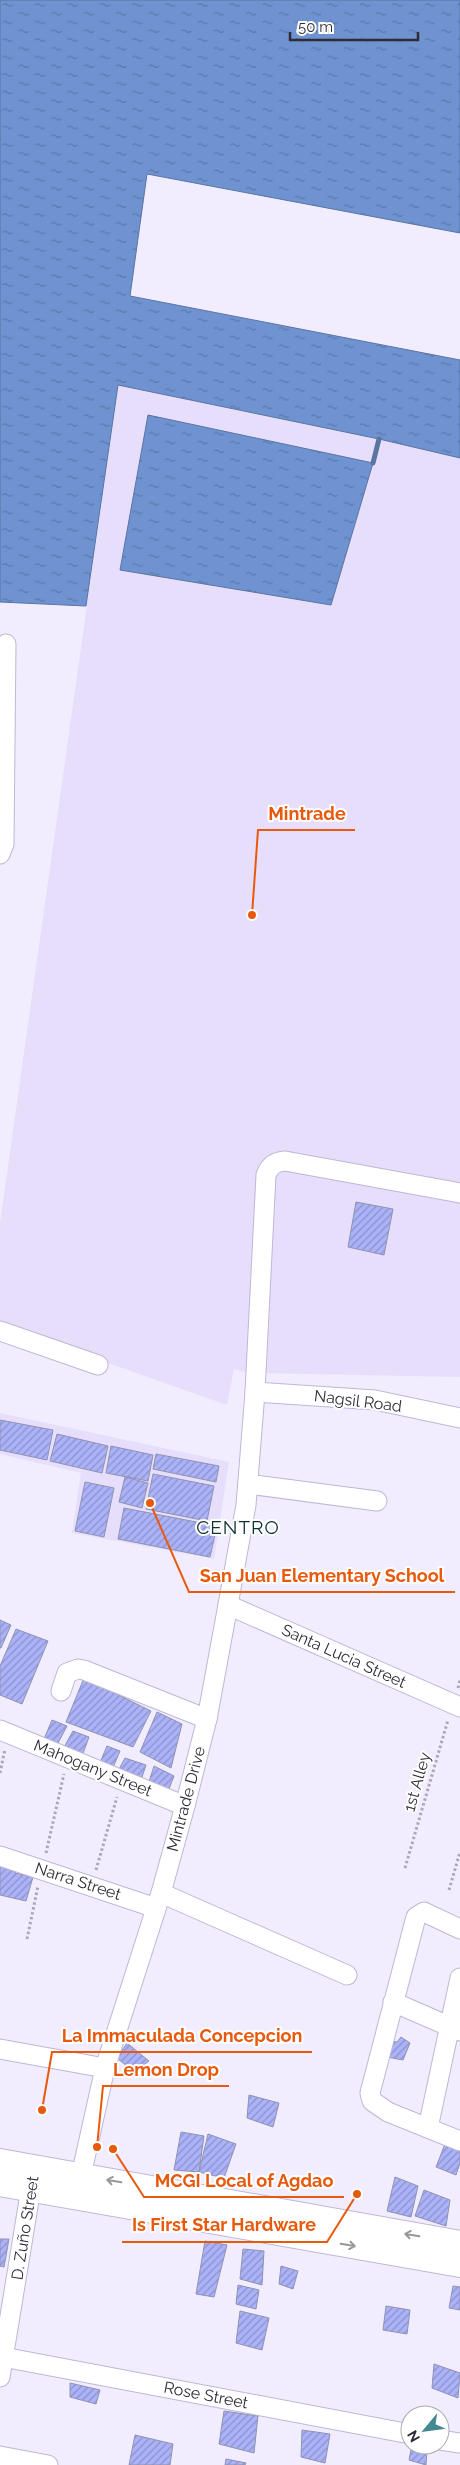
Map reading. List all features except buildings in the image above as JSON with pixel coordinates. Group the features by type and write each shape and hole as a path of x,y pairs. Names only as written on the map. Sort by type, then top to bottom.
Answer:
{"main road":[{"path":"0,2161 76,2197 460,2265"},
{"path":"0,2184 33,2178 81,2175 460,2243"}],"street":[{"path":"0,854 4,844 6,644"},
{"name":"Mintrade Drive","path":"76,2197 105,2068 159,1900 207,1719 248,1484 255,1392 266,1175 269,1167 278,1161 285,1161 460,1194"},
{"path":"0,1331 98,1365"},
{"name":"Nagsil Road","path":"255,1392 375,1400 460,1418"},
{"path":"248,1484 377,1501"},
{"name":"Santa Lucia Street","path":"228,1605 456,1706"},
{"path":"61,1691 68,1672 78,1669 84,1670 207,1719"},
{"name":"Mahogany Street","path":"4,1732 122,1778 185,1806"},
{"name":"Narra Street","path":"0,1856 92,1885 159,1900 347,1975"},
{"path":"460,1929 424,1912 416,1917 370,2093 372,2102 388,2112 460,2141"},
{"path":"428,2128 454,2029 460,1978"},
{"path":"393,2002 454,2029"},
{"path":"0,2049 105,2068"},
{"name":"D. Zuño Street","path":"0,2377 33,2178"},
{"name":"Rose Street","path":"3,2357 400,2432"},
{"path":"0,2456 48,2465"}],"path":[{"name":"1st Alley","path":"404,1868 456,1706"},
{"path":"0,1773 4,1732"},
{"path":"27,1939 68,1758"},
{"path":"92,1885 122,1778"},
{"path":"449,1890 460,1852"}],"shaded area":[{"path":"118,385 379,439 460,458 460,1377 248,1373 234,1369 227,1405 0,1325 0,1223"},
{"path":"0,1413 229,1462 214,1559 72,1533 81,1473 0,1454"}],"water":[{"path":"0,0 460,0 460,233 147,174 130,296 460,360 460,458 379,439 118,385 86,606 0,602"},
{"path":"148,415 373,463 331,605 120,570"}],"waterway":[{"path":"373,463 379,439"}],"place":[{"name":"Mintrade","path":"252,915"},
{"name":"San Juan Elementary School","path":"150,1503"},
{"name":"La Immaculada Concepcion","path":"42,2110"},
{"name":"Lemon Drop","path":"97,2147"},
{"name":"MCGI Local of Agdao","path":"113,2149"},
{"name":"Is First Star Hardware","path":"357,2194"}],"district":[{"name":"CENTRO","path":"238,1527"}]}
